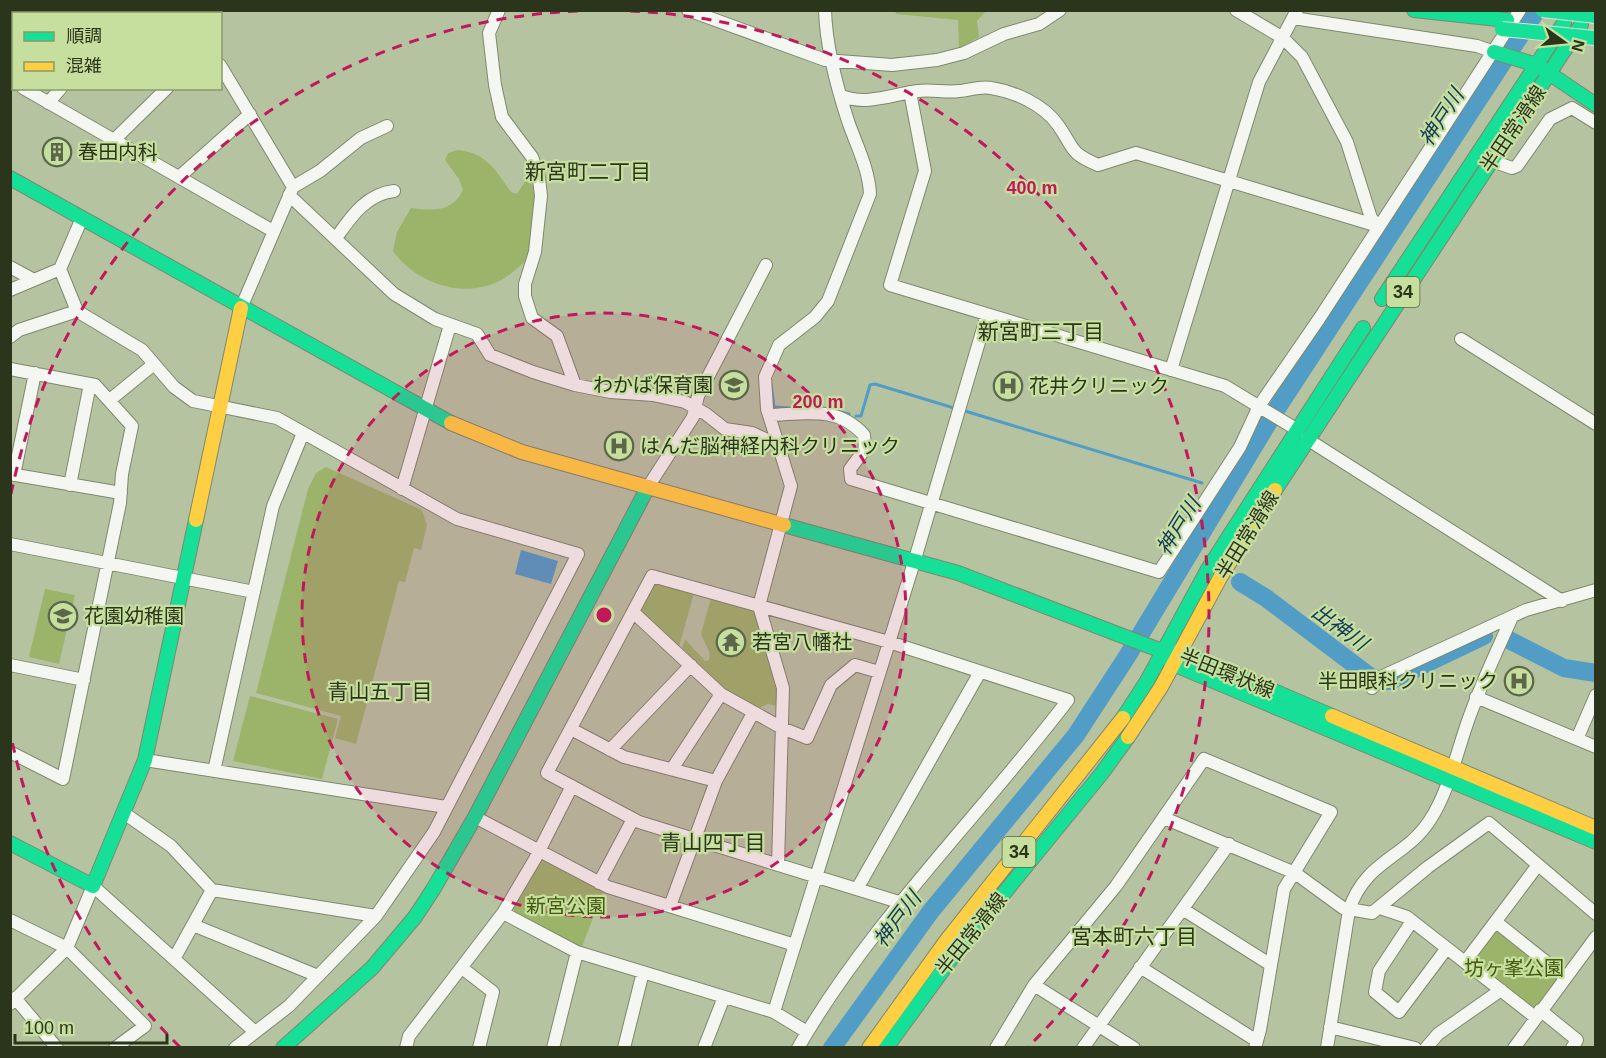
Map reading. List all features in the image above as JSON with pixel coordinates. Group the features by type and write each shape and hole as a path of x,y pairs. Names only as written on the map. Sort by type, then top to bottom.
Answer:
{"main road":[{"path":"1414,10 1484,19 1595,39"},
{"path":"1542,10 1596,16"},
{"name":"半田常滑線","path":"868,1047 946,941 1088,765 1147,681 1208,569 1296,430 1531,63 1572,10"},
{"name":"半田常滑線","path":"886,1047 956,952 1102,772 1161,687 1296,430 1492,161 1591,10"},
{"path":"1504,24 1596,30"},
{"path":"1494,52 1553,70 1596,88"},
{"path":"1553,70 1596,105"},
{"path":"10,178 425,411 480,437 522,452 915,559 958,573 1162,651"},
{"path":"10,843 93,886 145,760 241,308"},
{"path":"284,1047 348,991 394,942 434,888 475,817 648,487"},
{"name":"半田環状線","path":"1162,651 1180,651 1596,842"},
{"name":"半田環状線","path":"1162,651 1173,664 1449,774 1596,828"}],"street":[{"path":"499,10 489,33 502,117 532,157 539,178 541,196 535,252 525,284 525,296 532,318 557,336 575,385"},
{"path":"688,10 792,50 834,60 882,65 937,60 964,53 1004,34 1039,24 1060,10"},
{"path":"778,865 783,688 759,606 791,486 769,415 765,377 773,355 787,338 816,317 828,301 868,203 869,185 842,96 825,10"},
{"path":"1236,10 1282,38 1302,57 1347,142 1371,218 1378,226"},
{"path":"769,415 818,413 848,419 864,435 865,449 850,469 851,479 1159,572 1240,447 1261,407 1520,10"},
{"path":"1171,370 1259,82 1295,14 1478,46 1494,52"},
{"path":"222,68 250,114 291,191 393,294 450,325 477,334 490,355 533,372 575,385 611,392 653,395 696,408 725,429 752,433 778,445"},
{"path":"842,96 877,99 910,92 995,88 1025,99 1041,109 1058,125 1077,156 1098,165 1136,153 1378,226"},
{"path":"25,90 273,231"},
{"path":"48,103 59,90"},
{"path":"114,140 166,90"},
{"path":"910,92 925,171 890,285 1225,386 1562,601"},
{"path":"1492,161 1512,168 1517,166 1550,119 1572,108 1596,123"},
{"path":"179,177 250,114"},
{"path":"241,308 291,191 361,138 387,126"},
{"path":"336,238 354,215 373,197 380,193 394,192"},
{"path":"10,290 60,269 82,218"},
{"path":"648,487 696,408 698,396 766,265"},
{"path":"10,267 34,280"},
{"path":"60,269 77,311 142,350 182,395 193,401 277,418 457,519 578,554 434,832 376,916 289,1006 235,1047"},
{"path":"10,337 19,330 77,311"},
{"path":"774,1012 915,559 987,315"},
{"path":"402,489 450,325"},
{"path":"1461,339 1596,424"},
{"path":"111,399 154,364"},
{"path":"10,369 95,385 111,399 132,426 108,561 63,779 10,753"},
{"path":"35,373 12,474 121,493"},
{"path":"70,485 90,384"},
{"path":"214,771 273,506 303,433"},
{"path":"10,544 57,554 108,561 254,592"},
{"path":"798,1047 902,903 1023,760 1068,700 889,642 652,576 547,773 633,819 902,903"},
{"path":"1372,688 1383,676 1480,629 1526,610 1596,591"},
{"path":"633,612 721,694 782,729 807,738 831,685 855,665 879,672"},
{"path":"1327,1047 1349,910 1363,879 1419,834 1430,821 1476,697 1512,617"},
{"path":"10,665 84,681"},
{"path":"610,750 691,665"},
{"path":"857,889 980,672"},
{"path":"672,769 721,694"},
{"path":"1577,739 1596,695"},
{"path":"1476,697 1596,747"},
{"path":"670,906 716,781 753,713"},
{"path":"571,729 624,757 716,781"},
{"path":"996,1047 1034,985 1116,886 1204,759 1331,812 1284,889 1256,1044 1140,968"},
{"path":"145,760 446,807"},
{"path":"406,1047 409,1036 503,913 539,851 572,786"},
{"path":"124,813 171,846 212,890 376,916"},
{"path":"475,817 599,882 795,945"},
{"path":"1164,818 1295,873 1343,909 1372,913 1419,874 1489,823 1596,914"},
{"path":"599,882 633,819"},
{"path":"1083,1047 1184,910 1229,844"},
{"path":"1466,962 1538,865"},
{"path":"57,1047 13,1001 67,948 93,886 254,1031"},
{"path":"174,959 212,890"},
{"path":"1380,908 1412,921 1501,990 1577,1040 1572,1047"},
{"path":"1184,910 1271,965"},
{"path":"503,913 576,952 774,1012 807,1032"},
{"path":"10,920 67,948 145,1026 114,1047"},
{"path":"1412,921 1379,971 1375,992 1399,1012 1447,948"},
{"path":"1496,922 1565,977"},
{"path":"193,925 318,976"},
{"path":"1514,1047 1596,937"},
{"path":"553,1047 576,952"},
{"path":"462,968 493,992 479,1047"},
{"path":"624,1047 643,972"},
{"path":"1034,985 1134,1047"},
{"path":"1426,1047 1438,1034 1501,990"},
{"path":"704,1047 724,997"},
{"path":"1330,1027 1414,1047"}],"green space":[{"path":"895,11 986,11 977,21 979,37 959,48 958,20 896,14"},
{"path":"458,150 484,159 511,192 517,194 528,177 536,198 533,242 529,256 500,281 484,287 467,289 434,282 418,275 393,251 397,232 411,208 427,210 441,208 454,203 459,197 463,190 459,179 445,160 448,153"},
{"path":"326,467 422,510 427,525 421,550 414,548 405,582 399,581 356,744 335,738 341,716 256,693 308,489 316,473"},
{"path":"656,581 694,593 679,647 641,613 640,608"},
{"path":"45,589 75,595 59,664 29,657"},
{"path":"711,598 752,608 756,613 777,689 777,706 768,704 757,709 727,691 682,648 685,639 705,661 709,660 710,654 701,634"},
{"path":"250,696 338,719 322,779 233,761"},
{"name":"新宮公園","path":"544,861 603,892 582,947 514,913 513,907 539,863"},
{"name":"坊ヶ峯公園","path":"1496,930 1556,975 1556,980 1536,1007 1532,1008 1474,963"}],"water":[{"path":"521,550 558,561 551,584 515,574"}],"waterway":[{"name":"神戸川","path":"832,1048 931,911 1076,735 1128,655 1276,410 1537,10"},
{"path":"771,384 774,407 789,408"},
{"path":"856,416 861,416 870,385 875,384 954,408"},
{"path":"818,407 849,414"},
{"path":"965,411 1202,483"},
{"name":"出神川","path":"1240,582 1266,598 1372,678 1390,681 1484,636"},
{"name":"出神川","path":"1509,640 1564,668 1596,673"}],"traffic: fast":[{"path":"1414,10 1507,20"},
{"path":"1542,10 1596,16"},
{"path":"1382,299 1564,23"},
{"path":"1275,490 1581,25"},
{"path":"1502,29 1595,38"},
{"path":"1494,52 1537,65"},
{"path":"1537,65 1596,105"},
{"path":"10,178 451,423"},
{"path":"1123,718 1147,681 1208,569 1363,328"},
{"path":"283,1048 372,968 415,917 434,888 475,817 648,487"},
{"path":"10,843 93,886 145,760 196,520"},
{"path":"784,525 958,573 1162,651 1180,651 1332,716"},
{"path":"1165,654 1173,664 1596,842"},
{"path":"886,1048 956,952 1102,773 1128,737"}],"traffic: slow":[{"path":"196,520 241,308"},
{"path":"451,423 522,452 784,525"},
{"path":"1128,737 1161,687 1221,576 1275,490"},
{"path":"1332,716 1596,828"},
{"path":"869,1048 946,941 1123,718"}],"place":[{"name":"春田内科","path":"57,152"},
{"name":"わかば保育園","path":"734,385"},
{"name":"花井クリニック","path":"1008,386"},
{"name":"はんだ脳神経内科クリニック","path":"619,446"},
{"name":"花園幼稚園","path":"63,616"},
{"name":"若宮八幡社","path":"731,642"},
{"name":"半田眼科クリニック","path":"1519,681"}],"district":[{"name":"新宮町二丁目","path":"588,171"},
{"name":"新宮町三丁目","path":"1041,331"},
{"name":"青山五丁目","path":"380,691"},
{"name":"青山四丁目","path":"713,842"},
{"name":"宮本町六丁目","path":"1134,936"}]}
